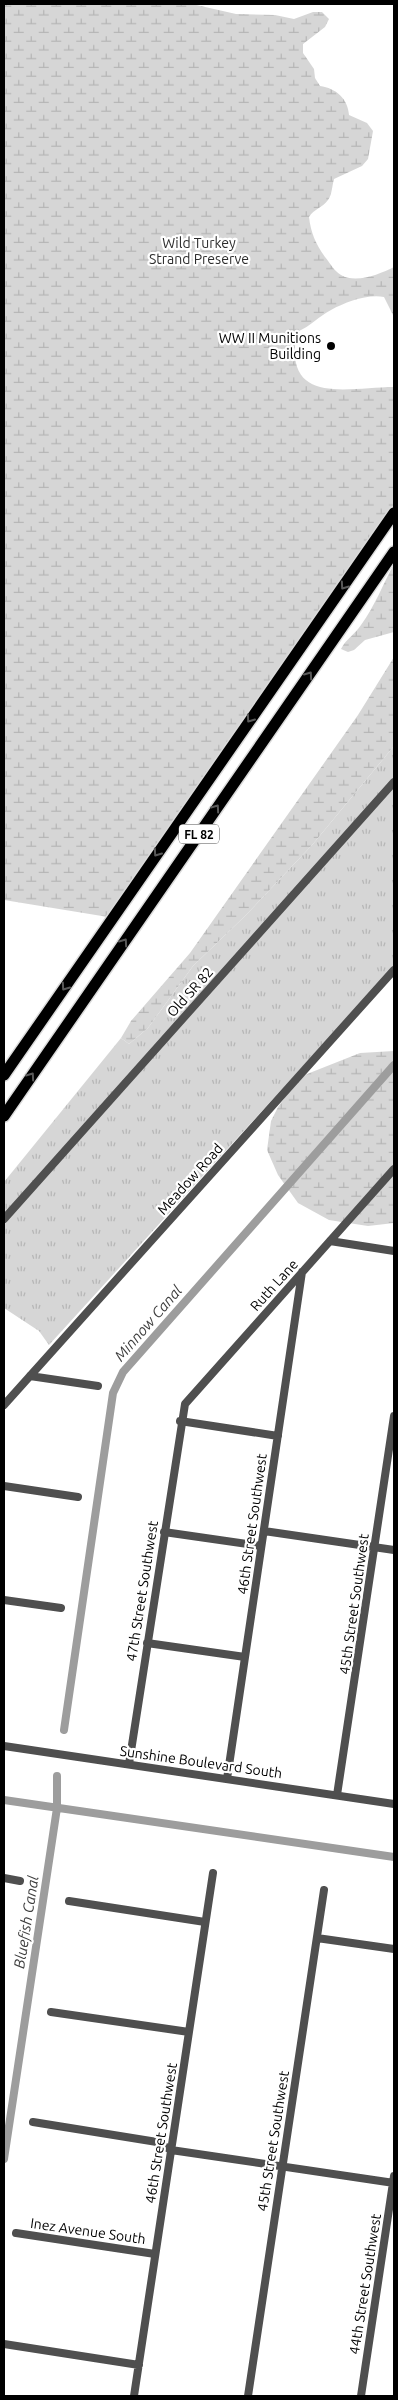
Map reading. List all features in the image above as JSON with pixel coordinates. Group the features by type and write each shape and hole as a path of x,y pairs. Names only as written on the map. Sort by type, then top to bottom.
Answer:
{"highway":[{"name":"FL 82","path":"4,1076 394,514"},
{"name":"FL 82","path":"4,1116 394,552"}],"street":[{"name":"Old SR 82","path":"4,1219 394,782"},
{"name":"Meadow Road","path":"4,1405 394,970"},
{"name":"Ruth Lane","path":"180,1421 185,1404 394,1169"},
{"path":"330,1241 394,1251"},
{"name":"46th Street Southwest","path":"227,1779 302,1272"},
{"path":"30,1376 98,1386"},
{"name":"45th Street Southwest","path":"337,1795 394,1416"},
{"path":"180,1421 278,1436"},
{"name":"47th Street Southwest","path":"128,1764 180,1421"},
{"path":"4,1486 78,1497"},
{"path":"264,1531 394,1550"},
{"path":"164,1532 261,1546"},
{"path":"4,1600 61,1608"},
{"path":"147,1643 245,1657"},
{"name":"Sunshine Boulevard South","path":"4,1746 394,1804"},
{"name":"46th Street Southwest","path":"134,2396 213,1873"},
{"path":"4,1878 20,1881"},
{"name":"45th Street Southwest","path":"248,2396 324,1890"},
{"path":"69,1901 205,1922"},
{"path":"317,1938 394,1949"},
{"path":"51,2012 189,2032"},
{"path":"33,2122 157,2142 171,2150 394,2181"},
{"name":"44th Street Southwest","path":"361,2396 394,2181"},
{"name":"Inez Avenue South","path":"16,2233 156,2254"},
{"path":"4,2344 139,2365"}],"green space":[{"name":"Wild Turkey Strand Preserve","path":"4,4 192,4 236,14 275,15 294,19 313,12 322,12 329,19 325,27 303,44 303,53 314,69 315,78 320,86 331,89 340,95 344,99 349,115 367,123 373,131 368,159 362,166 334,179 328,200 309,217 311,229 322,252 334,269 347,278 354,279 375,275 394,267 394,317 384,297 377,296 357,299 343,304 297,332 295,356 299,372 309,382 323,388 394,387 394,506 108,917 4,900"},
{"path":"394,564 394,632 365,640 354,650 348,652 341,649 366,618"},
{"path":"394,657 394,746 313,844 246,915 193,966 148,1028 129,1044 121,1038 131,1021 190,953 358,715"},
{"path":"394,746 394,966 49,1345 39,1331 4,1308 4,1182 121,1038 129,1044 148,1028 193,966 246,915 313,844"},
{"path":"394,1051 394,1223 368,1226 329,1220 298,1203 278,1175 267,1150 271,1121 278,1107 296,1082 307,1074 360,1053"}],"waterway":[{"name":"Minnow Canal","path":"64,1730 113,1393 123,1372 394,1065"},
{"name":"Bluefish Canal","path":"4,2159 57,1808 57,1776"},
{"path":"4,1800 394,1857"}],"place":[{"name":"WW II Munitions Building","path":"331,346"}]}
